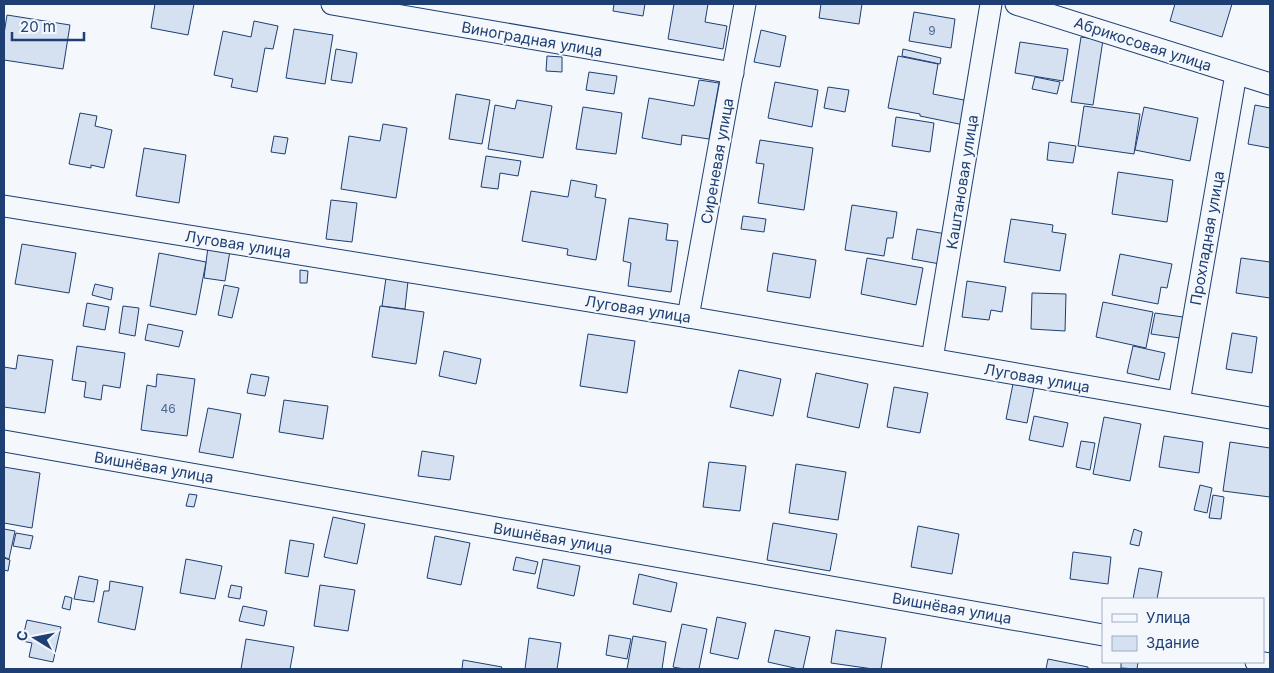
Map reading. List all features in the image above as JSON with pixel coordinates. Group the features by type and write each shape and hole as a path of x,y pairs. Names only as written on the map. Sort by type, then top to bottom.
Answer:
{"street":[{"name":"Виноградная улица","path":"332,4 733,73"},
{"name":"Сиреневая улица","path":"688,317 745,4"},
{"name":"Каштановая улица","path":"932,360 991,4"},
{"name":"Абрикосовая улица","path":"1016,4 1270,84"},
{"name":"Прохладная улица","path":"1178,402 1236,74"},
{"name":"Луговая улица","path":"4,206 688,317 1270,418"},
{"name":"Вишнёвая улица","path":"4,441 1102,635"}],"building":[{"path":"155,4 194,4 188,35 151,28"},
{"path":"614,4 645,4 643,16 613,11"},
{"path":"674,4 708,4 705,22 727,26 723,49 668,39"},
{"path":"821,4 862,4 859,24 819,18"},
{"path":"1175,4 1232,4 1222,37 1170,21"},
{"path":"914,12 955,19 951,48 909,41"},
{"path":"7,15 70,25 63,69 4,60 4,34"},
{"path":"254,21 278,26 273,49 265,48 257,92 231,87 233,79 214,75 223,31 251,37"},
{"path":"294,29 333,35 325,84 286,78"},
{"path":"761,30 786,36 780,67 754,62"},
{"path":"1081,37 1103,40 1093,105 1071,102"},
{"path":"1020,42 1068,49 1063,81 1015,73"},
{"path":"336,49 357,53 352,83 331,80"},
{"path":"903,49 941,58 940,64 902,56"},
{"path":"547,56 562,57 562,72 546,71"},
{"path":"898,56 938,64 933,94 969,101 964,125 888,108"},
{"path":"589,72 617,76 614,94 586,90"},
{"path":"1035,77 1060,82 1057,94 1032,89"},
{"path":"699,80 719,83 709,139 682,135 681,145 642,138 649,98 694,106"},
{"path":"775,82 818,90 812,127 768,118"},
{"path":"828,87 849,90 845,112 824,108"},
{"path":"456,94 490,100 482,144 449,139"},
{"path":"517,100 552,106 543,158 488,149 495,105 515,109"},
{"path":"1255,105 1270,108 1270,148 1248,144"},
{"path":"1084,106 1140,114 1134,154 1078,146"},
{"path":"583,107 622,113 616,154 576,149"},
{"path":"1144,107 1198,118 1190,161 1135,150"},
{"path":"80,113 97,116 95,126 112,130 104,168 91,165 91,168 69,164"},
{"path":"896,117 934,123 930,152 892,146"},
{"path":"383,124 407,128 396,198 341,189 349,136 380,141"},
{"path":"274,136 288,138 285,154 271,152"},
{"path":"760,140 813,148 804,210 758,203 764,164 756,163"},
{"path":"1049,142 1076,146 1073,163 1047,160"},
{"path":"144,148 186,155 179,203 136,196"},
{"path":"486,156 521,161 518,176 500,173 498,189 481,187"},
{"path":"1118,172 1173,180 1167,222 1112,214"},
{"path":"571,180 597,185 595,197 606,199 596,260 567,255 568,249 522,241 531,191 568,197"},
{"path":"331,200 357,203 352,242 326,239"},
{"path":"852,205 897,212 893,238 887,238 884,256 845,250"},
{"path":"743,216 766,219 764,232 741,229"},
{"path":"629,218 668,224 666,240 678,241 671,292 628,286 631,263 623,261"},
{"path":"1011,219 1053,225 1052,232 1066,234 1060,271 1004,262"},
{"path":"917,229 946,234 940,264 912,259"},
{"path":"22,244 76,253 69,293 15,284"},
{"path":"208,247 230,251 225,281 204,278"},
{"path":"159,253 206,262 196,315 150,306"},
{"path":"773,253 816,260 810,298 767,291"},
{"path":"1120,254 1172,264 1167,288 1161,287 1158,304 1112,295"},
{"path":"867,258 923,268 916,305 861,294"},
{"path":"1241,258 1270,262 1270,298 1236,293"},
{"path":"300,270 308,271 307,283 300,283"},
{"path":"386,278 408,281 405,309 382,306"},
{"path":"967,281 1006,287 1002,312 991,310 989,320 962,317"},
{"path":"95,284 113,288 111,300 92,295"},
{"path":"224,285 239,288 232,318 218,315"},
{"path":"1032,293 1066,294 1065,331 1031,329"},
{"path":"1103,302 1153,312 1146,348 1096,337"},
{"path":"87,303 109,307 105,330 83,326"},
{"path":"123,306 139,308 135,336 119,333"},
{"path":"380,306 424,312 416,364 372,357"},
{"path":"1155,313 1183,317 1180,338 1151,334"},
{"path":"148,324 183,331 179,347 145,340"},
{"path":"1232,333 1257,337 1252,373 1226,369"},
{"path":"588,334 635,341 627,393 580,386"},
{"path":"77,346 125,353 120,388 103,385 101,400 84,397 86,382 72,380"},
{"path":"1133,346 1165,353 1159,380 1127,373"},
{"path":"444,351 481,359 476,384 439,376"},
{"path":"18,355 53,360 45,413 4,407 4,367 16,369"},
{"path":"739,370 781,379 773,416 730,407"},
{"path":"816,373 868,384 859,428 807,417"},
{"path":"157,374 195,379 187,436 141,430 147,385 156,387"},
{"path":"251,374 269,377 265,396 247,393"},
{"path":"1013,384 1034,388 1027,423 1006,419"},
{"path":"894,387 928,393 920,433 887,427"},
{"path":"284,400 328,406 323,439 279,432"},
{"path":"208,408 241,414 233,458 199,452"},
{"path":"1034,416 1068,423 1063,447 1029,440"},
{"path":"1104,417 1141,424 1130,481 1093,474"},
{"path":"1164,436 1203,442 1199,473 1159,467"},
{"path":"1081,441 1095,443 1090,470 1076,467"},
{"path":"1230,442 1270,448 1270,497 1223,491"},
{"path":"422,451 454,456 450,480 418,476"},
{"path":"709,462 746,466 740,511 703,507"},
{"path":"796,464 846,472 838,520 789,513"},
{"path":"4,467 40,473 32,528 4,523"},
{"path":"1200,485 1212,488 1207,513 1194,510"},
{"path":"189,494 197,495 194,507 186,506"},
{"path":"1213,495 1224,497 1221,519 1209,518"},
{"path":"333,517 365,524 357,564 324,557"},
{"path":"773,523 837,534 830,571 767,560"},
{"path":"918,526 959,534 952,574 911,567"},
{"path":"4,529 15,531 9,559 4,557"},
{"path":"1134,529 1142,532 1139,546 1130,544"},
{"path":"16,533 33,536 30,549 13,546"},
{"path":"435,536 470,543 461,585 427,578"},
{"path":"290,540 314,544 308,577 285,573"},
{"path":"1073,552 1111,557 1108,584 1070,579"},
{"path":"516,557 538,562 535,574 513,570"},
{"path":"4,558 10,560 8,571 4,570"},
{"path":"186,559 222,566 215,599 180,593"},
{"path":"543,559 580,566 574,596 537,588"},
{"path":"1139,568 1162,572 1157,598 1133,598"},
{"path":"639,574 677,583 671,612 633,604"},
{"path":"79,576 98,580 94,602 74,599"},
{"path":"110,581 143,587 135,630 98,622 104,591 109,591"},
{"path":"231,585 242,587 240,599 228,597"},
{"path":"320,585 355,590 348,631 314,626"},
{"path":"65,596 72,598 70,610 62,608"},
{"path":"243,606 267,611 264,626 239,621"},
{"path":"717,617 746,623 738,659 710,653"},
{"path":"27,620 61,627 53,662 29,657 32,643 22,641"},
{"path":"682,624 707,629 699,669 673,667"},
{"path":"775,630 810,637 803,669 768,662"},
{"path":"836,630 886,638 881,669 831,663"},
{"path":"609,635 631,639 627,659 606,655"},
{"path":"633,636 666,642 662,669 627,669"},
{"path":"529,638 561,643 557,669 525,669"},
{"path":"246,639 294,647 290,669 241,669"},
{"path":"1048,659 1088,667 1088,669 1046,669"},
{"path":"463,660 502,667 501,669 462,669"},
{"path":"1121,663 1138,663 1137,669 1121,668"}]}
